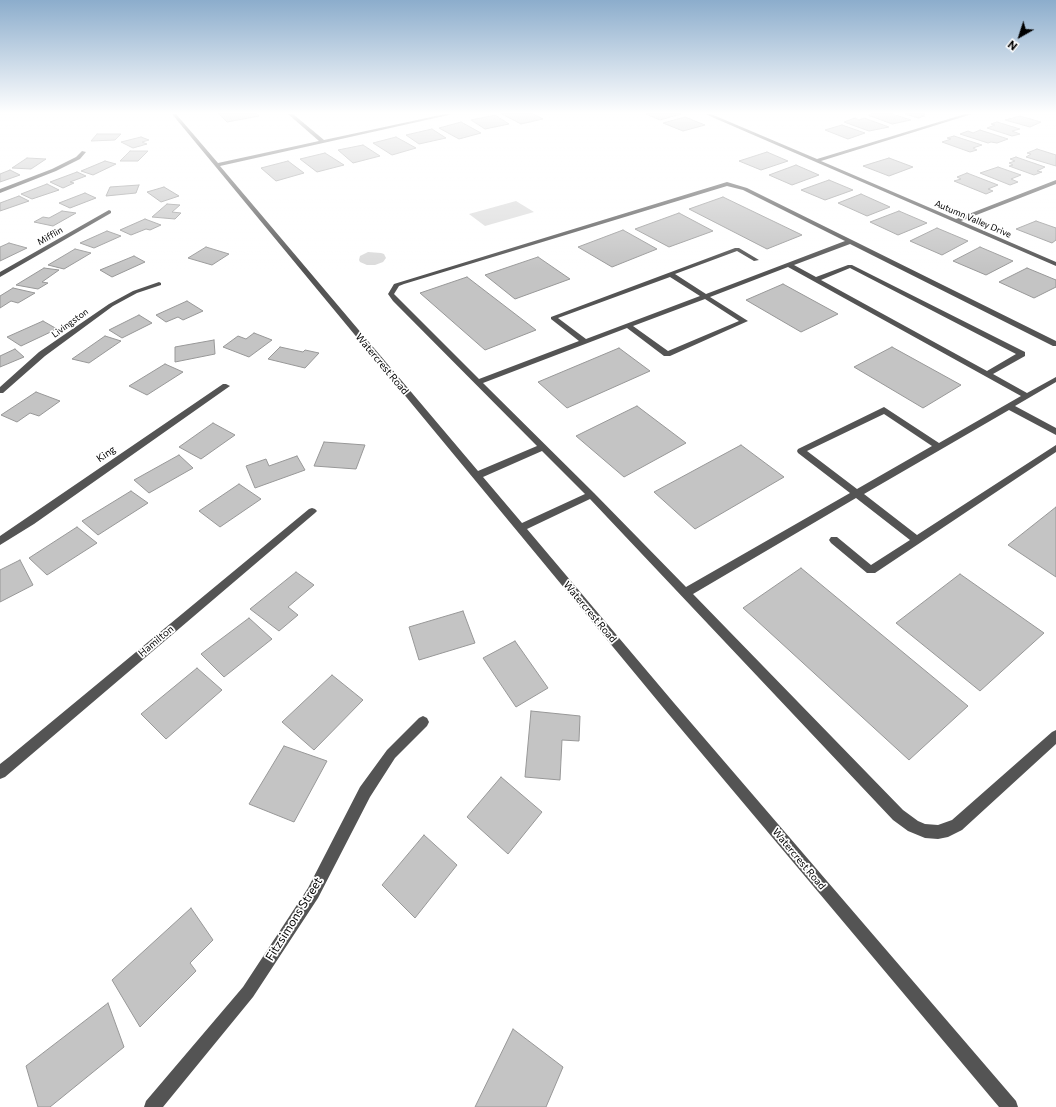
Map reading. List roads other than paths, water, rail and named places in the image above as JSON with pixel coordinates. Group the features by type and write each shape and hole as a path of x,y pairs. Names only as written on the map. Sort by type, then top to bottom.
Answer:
{"street":[{"path":"0,191 63,166"},
{"name":"Watercrest Road","path":"217,166 675,713 1010,1107"},
{"name":"Autumn Valley Drive","path":"827,166 1056,264"},
{"path":"956,221 1056,182"},
{"path":"1056,344 745,189 726,184 396,286 391,294 395,300 591,495 898,815 913,826 925,831 938,832 948,830 957,825 1056,736"},
{"name":"Mifflin","path":"0,275 109,212"},
{"path":"479,382 851,241"},
{"path":"584,342 553,318 737,249 756,260"},
{"path":"789,265 1027,396"},
{"path":"816,280 850,266 1022,354 988,374"},
{"path":"628,326 667,354 744,321 670,274"},
{"name":"Livingston","path":"0,390 42,354 111,305 135,292 160,284"},
{"path":"685,593 1056,379"},
{"name":"King","path":"0,540 31,521 147,439 226,386"},
{"path":"1009,406 1056,432"},
{"path":"917,540 801,451 884,410 938,446"},
{"path":"476,476 543,447"},
{"path":"834,540 871,570 1056,448"},
{"path":"520,528 591,495"},
{"name":"Hamilton","path":"0,773 13,760 312,511"},
{"name":"Fitzsimons Street","path":"152,1107 248,992 313,892 365,792 390,754 423,722"}]}
